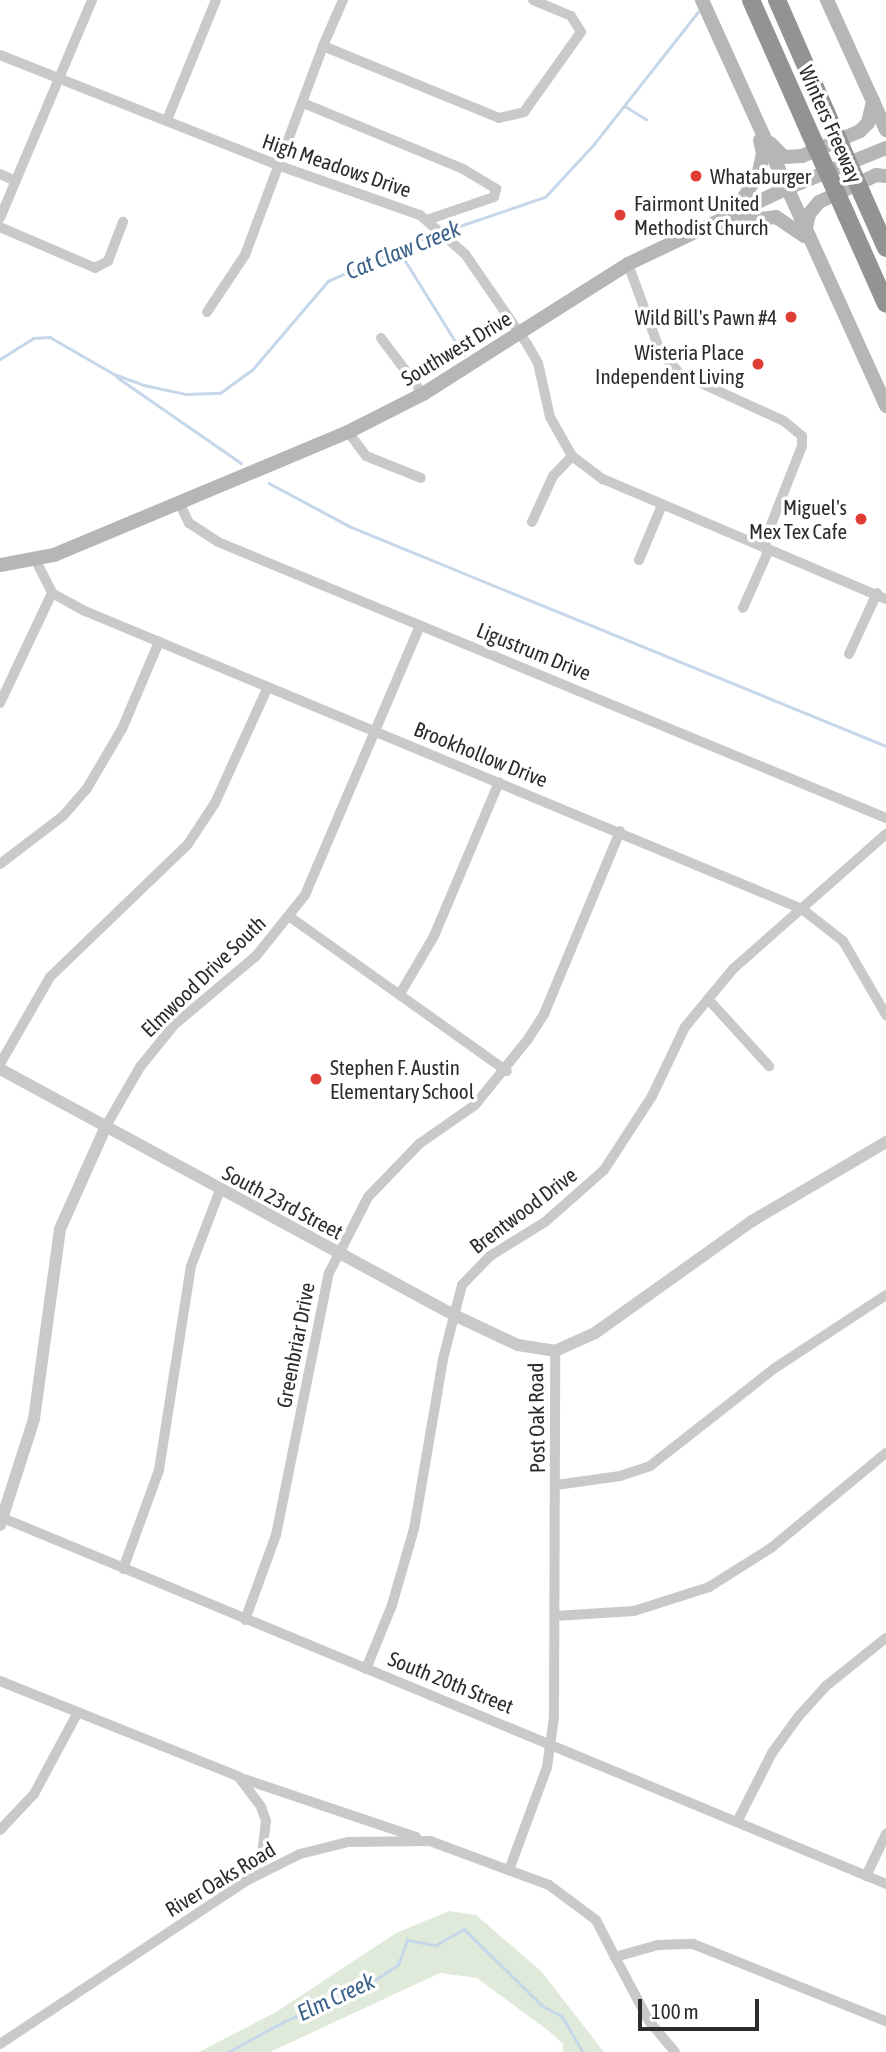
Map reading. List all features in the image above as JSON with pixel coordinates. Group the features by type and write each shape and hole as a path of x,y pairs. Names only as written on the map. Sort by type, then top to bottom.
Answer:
{"highway":[{"name":"Winters Freeway","path":"751,0 886,304"},
{"name":"Winters Freeway","path":"777,0 886,248"},
{"path":"783,0 800,51"}],"main road":[{"path":"702,0 785,189 886,406"},
{"path":"827,0 886,130"},
{"path":"762,134 784,157 802,156 860,131 868,123 871,97"},
{"path":"871,97 886,110"},
{"path":"734,213 751,189 763,153 755,118"},
{"name":"Southwest Drive","path":"0,565 36,561 180,504 348,432 423,394 628,264 785,189 886,148"},
{"path":"808,238 809,214 819,202 876,175 886,176"},
{"path":"711,224 776,217 788,222 808,238"}],"street":[{"path":"0,219 92,0"},
{"path":"167,120 216,0"},
{"path":"207,312 245,255 323,46 343,0"},
{"path":"323,46 486,114 513,117 533,100 581,32 571,16 533,0"},
{"name":"High Meadows Drive","path":"0,55 280,166 407,208 431,223 465,254 521,334 538,363 550,417 572,456 603,479 881,596"},
{"path":"303,103 463,169 491,182 496,189 491,199 431,223"},
{"path":"0,174 16,181"},
{"path":"0,227 95,268 108,261 123,222"},
{"path":"628,264 660,351 679,373 784,421 802,436 802,446 766,547 767,554 743,608"},
{"path":"381,338 423,394"},
{"path":"348,432 366,456 421,478"},
{"path":"532,522 553,476 572,456"},
{"name":"Ligustrum Drive","path":"180,504 189,523 218,542 886,818"},
{"path":"639,560 662,505"},
{"path":"0,703 52,593 36,561"},
{"name":"Brookhollow Drive","path":"52,593 267,689 377,731 802,909 843,941 886,1015"},
{"path":"849,654 881,596"},
{"name":"Elmwood Drive South","path":"1,1520 34,1419 60,1229 106,1126 140,1067 174,1025 256,956 290,917 320,867 420,625"},
{"path":"0,864 63,816 86,790 122,729 159,642"},
{"path":"0,1066 50,977 188,844 215,803 267,689"},
{"path":"400,993 434,936 499,782"},
{"name":"Greenbriar Drive","path":"246,1620 276,1535 297,1440 322,1291 338,1253 368,1197 390,1171 475,1105 507,1071 544,1014 620,831"},
{"name":"Brentwood Drive","path":"366,1669 392,1605 414,1530 452,1314 462,1285 472,1273 567,1205 604,1170 652,1096 685,1027 733,969 886,834"},
{"path":"290,917 507,1071"},
{"path":"708,999 769,1066"},
{"name":"South 23rd Street","path":"0,1066 220,1190 452,1314 518,1345 555,1351"},
{"name":"Post Oak Road","path":"509,1870 530,1821 551,1744 555,1616 555,1351 595,1333 752,1221 886,1142"},
{"path":"124,1569 159,1470 191,1266 220,1190"},
{"path":"556,1485 620,1476 650,1466 785,1361 886,1295"},
{"path":"555,1616 634,1611 709,1587 771,1548 886,1453"},
{"name":"South 20th Street","path":"1,1520 886,1884"},
{"path":"737,1822 772,1753 798,1717 826,1686 886,1637"},
{"path":"0,1681 238,1776 430,1841"},
{"path":"0,1830 34,1794 78,1712"},
{"path":"238,1776 261,1807 265,1821 262,1854 247,1881"},
{"path":"866,1876 886,1834"},
{"name":"River Oaks Road","path":"0,2044 247,1881 322,1846 382,1838 430,1841 549,1885 583,1907 596,1920 649,2021 676,2052"},
{"path":"615,1957 657,1945 693,1944 886,2021"}],"green space":[{"path":"449,1911 476,1915 541,1971 604,2052 563,2052 563,2044 550,2032 477,1978 440,1973 270,2052 199,2052 276,2012 396,1933"}],"waterway":[{"name":"Cat Claw Creek","path":"445,231 545,197 594,144 698,12"},
{"path":"625,106 646,119"},
{"name":"Cat Claw Creek","path":"0,359 33,338 50,337 114,374 144,385 186,394 220,393 252,370 328,281 435,234"},
{"path":"398,249 464,355"},
{"path":"117,377 241,463"},
{"path":"269,483 351,527 886,746"},
{"name":"Elm Creek","path":"228,2052 283,2022 359,1990 398,1965 407,1940 436,1945 464,1929 543,2006 562,2016 583,2052"}],"place":[{"name":"Whataburger","path":"696,176"},
{"name":"Fairmont United Methodist Church","path":"620,215"},
{"name":"Wild Bill's Pawn #4","path":"791,317"},
{"name":"Wisteria Place Independent Living","path":"758,364"},
{"name":"Miguel's Mex Tex Cafe","path":"861,519"},
{"name":"Stephen F. Austin Elementary School","path":"316,1079"}]}
